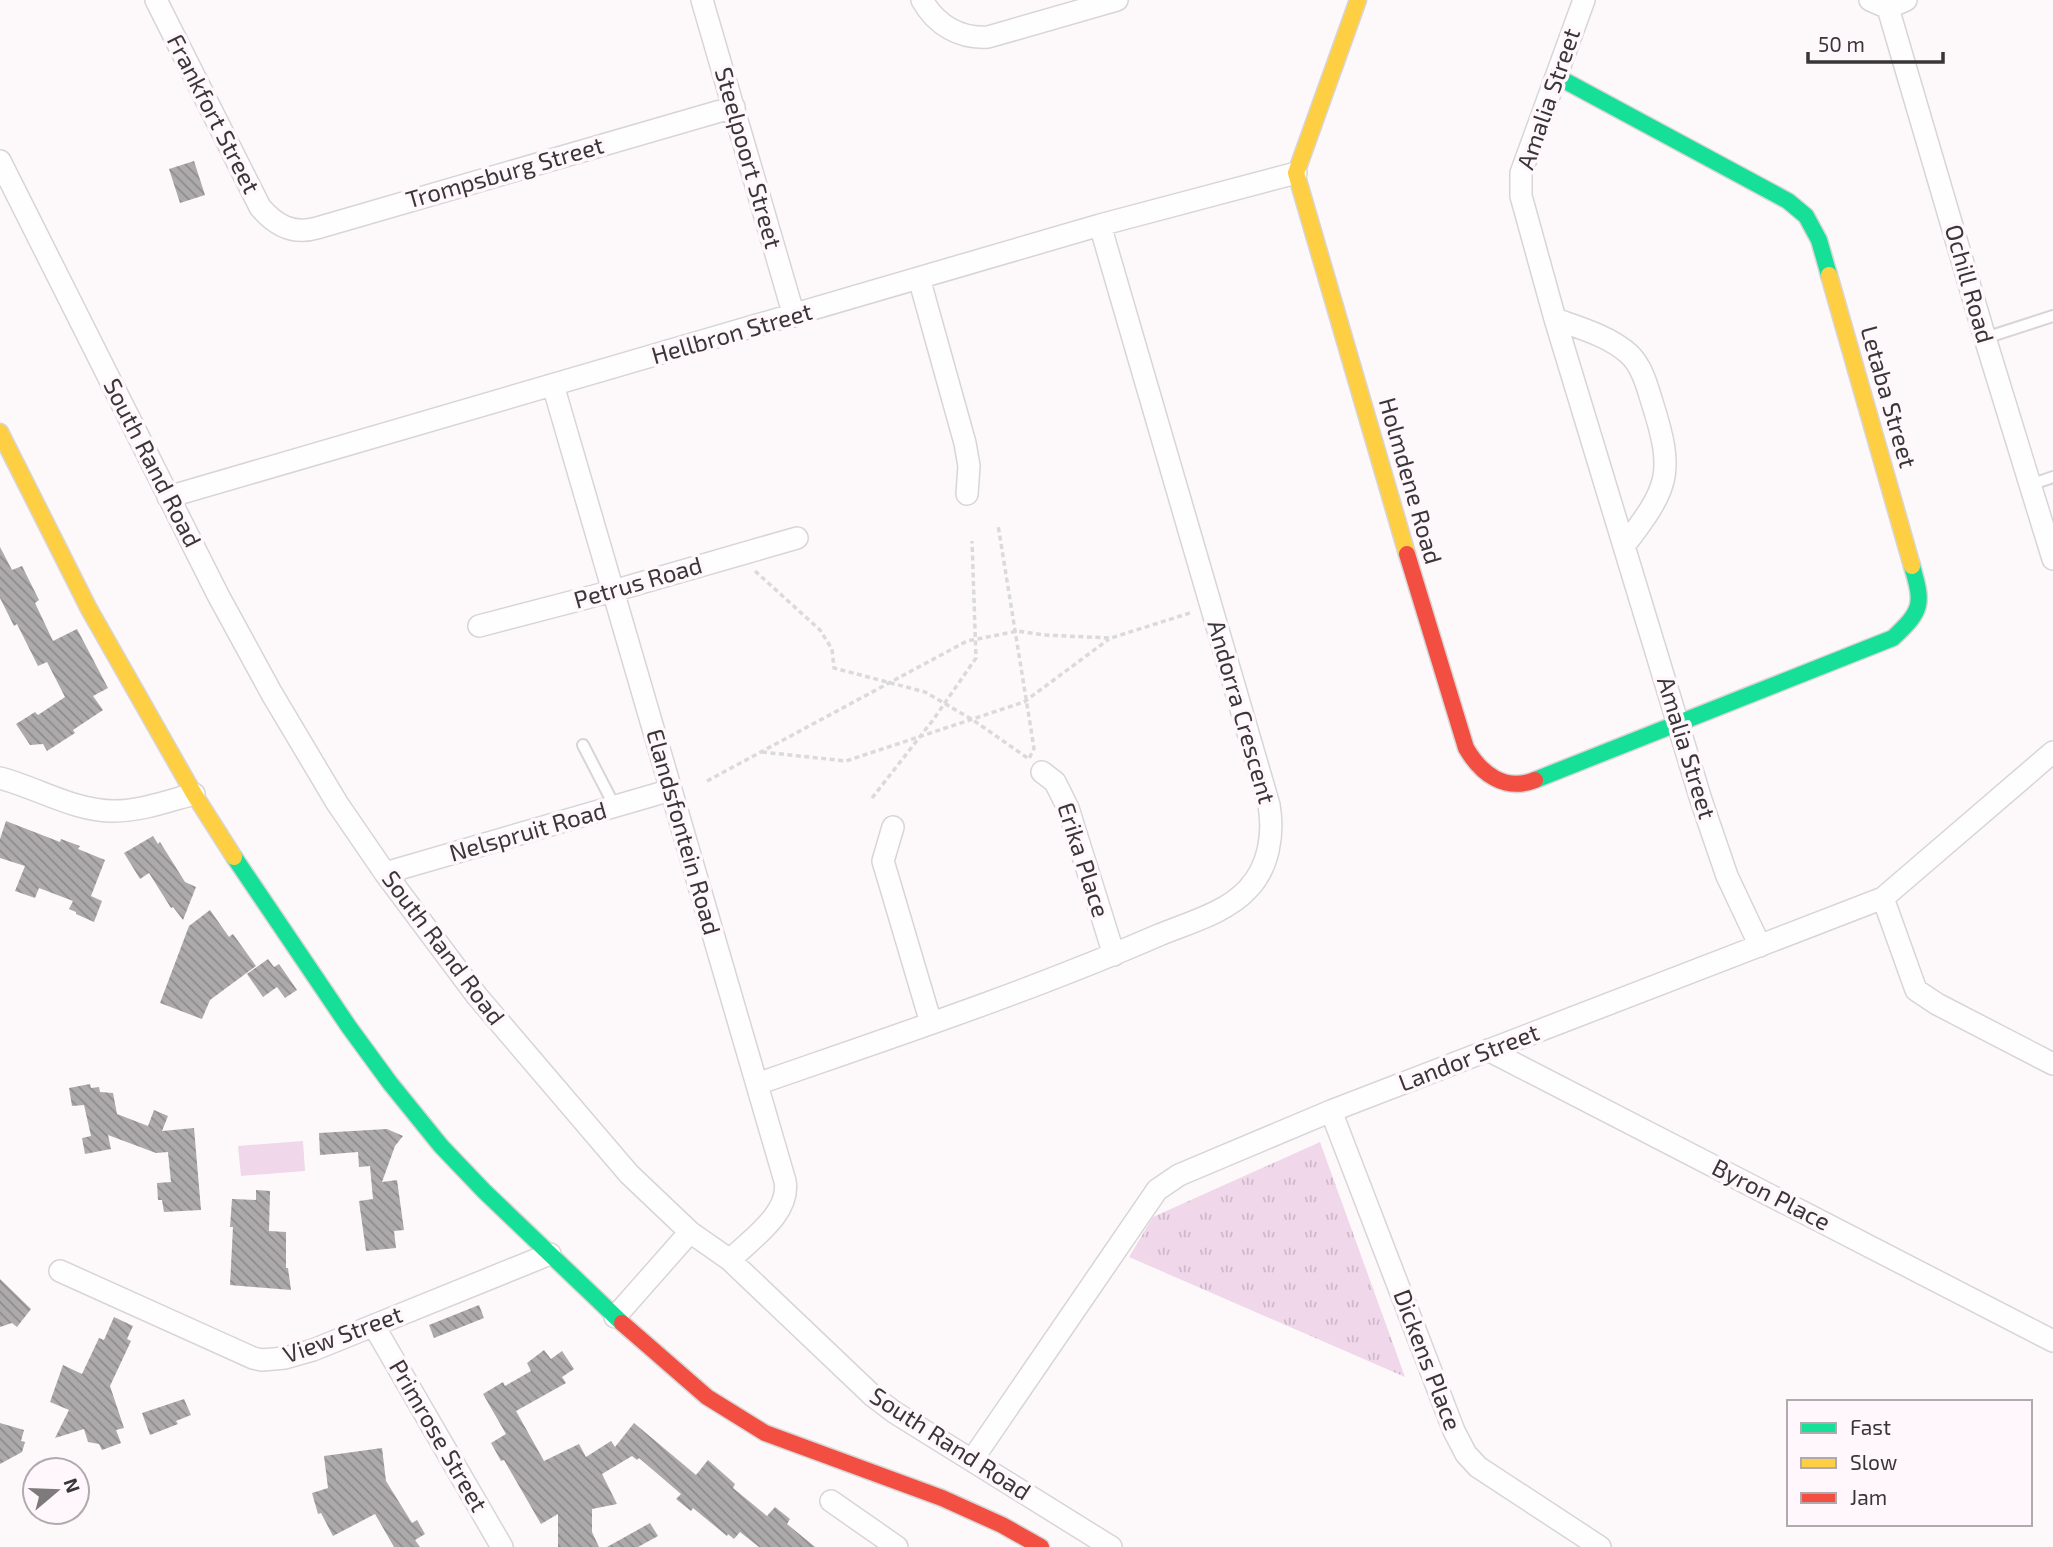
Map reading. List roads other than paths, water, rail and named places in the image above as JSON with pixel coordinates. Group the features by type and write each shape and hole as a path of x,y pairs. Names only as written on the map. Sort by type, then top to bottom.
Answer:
{"street":[{"name":"Frankfort Street","path":"156,0 251,191 260,207 276,223"},
{"name":"Steelpoort Street","path":"702,0 794,316"},
{"path":"922,0 944,26 975,38 988,37 1117,0"},
{"path":"1296,173 1357,0"},
{"name":"Amalia Street","path":"1584,0 1526,158 1520,184 1521,196 1555,319 1678,723 1727,876 1760,946"},
{"name":"Ochill Road","path":"1888,3 1984,338 2053,559"},
{"name":"Letaba Street","path":"1556,76 1788,201 1806,216 1819,240 1920,591 1919,604 1911,621 1893,638 1678,723"},
{"name":"Trompsburg Street","path":"276,223 291,229 309,230 734,107"},
{"name":"South Rand Road","path":"0,161 168,497 272,694 337,803 385,873 477,996 581,1119 657,1203 690,1232 730,1260 873,1396 894,1412 1111,1547"},
{"name":"Hellbron Street","path":"168,497 1100,225 1296,173"},
{"name":"Holmdene Road","path":"1296,173 1461,738 1471,760 1485,775 1494,780 1512,785 1525,784 1678,723"},
{"name":"Andorra Crescent","path":"757,1084 1114,955 1227,906 1248,890 1260,871 1268,849 1272,821 1269,805 1100,225"},
{"path":"919,278 965,443 969,466 967,494"},
{"path":"1555,319 1602,337 1634,359 1646,384 1659,425 1666,463 1661,489 1651,510 1624,545"},
{"name":"Elandsfontein Road","path":"553,385 786,1190 780,1210 730,1260"},
{"name":"South Rand Road","path":"0,432 95,620 194,794 265,906 390,1083 441,1146 615,1317 707,1397 765,1433 942,1498 1002,1525 1033,1545"},
{"name":"Petrus Road","path":"479,626 797,538"},
{"name":"Landor Street","path":"972,1460 1161,1185 1239,1148 1331,1111 1883,898 2053,752"},
{"name":"Erika Place","path":"1042,772 1055,782 1068,808 1114,955"},
{"path":"0,778 69,803 101,811 135,809 194,794"},
{"name":"Nelspruit Road","path":"385,873 671,790"},
{"path":"893,827 883,861 931,1023"},
{"path":"1883,898 1916,990 1937,1004 2053,1064"},
{"name":"Byron Place","path":"1488,1050 2053,1341"},
{"name":"Dickens Place","path":"1331,1111 1454,1431 1466,1454 1478,1467 1600,1547"},
{"path":"615,1317 690,1232"},
{"name":"View Street","path":"60,1271 262,1360 296,1356 550,1254"},
{"name":"Primrose Street","path":"374,1326 502,1547"},
{"path":"831,1501 897,1547"}],"lane":[{"path":"1984,338 2053,316"},
{"path":"2030,485 2053,477"},
{"path":"583,746 615,807"}]}
